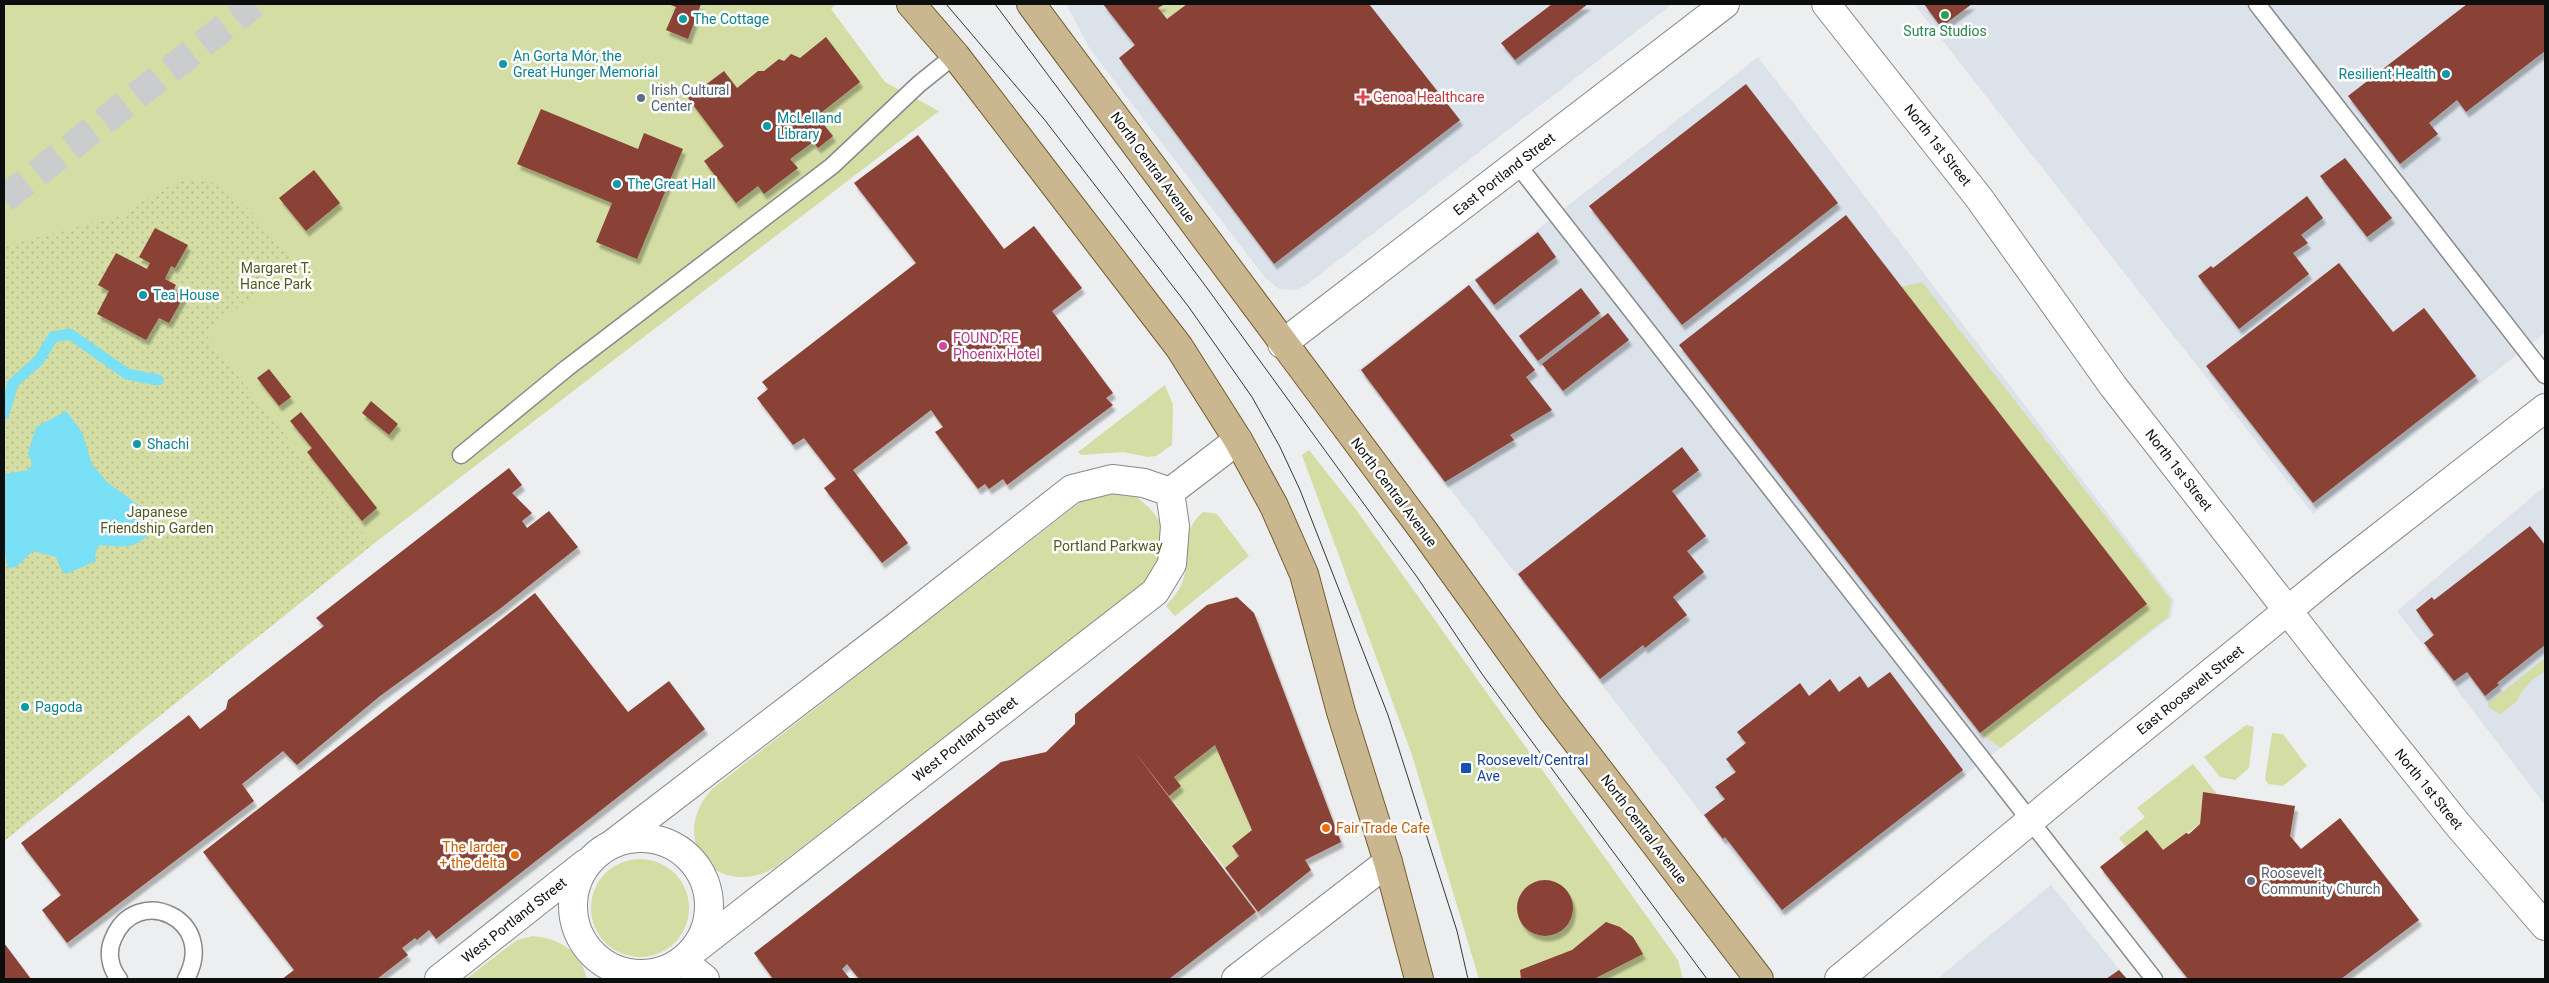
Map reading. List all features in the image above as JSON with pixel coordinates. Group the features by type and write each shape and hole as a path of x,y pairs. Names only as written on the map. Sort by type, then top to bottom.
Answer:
{"main road":[{"path":"911,4 955,55 1179,347 1238,440 1274,506 1304,574 1340,712 1388,862 1419,979"},
{"name":"North Central Avenue","path":"1031,4 1282,344 1423,530 1551,708 1758,979"}],"street":[{"name":"East Portland Street","path":"1282,344 1725,4"},
{"name":"North 1st Street","path":"1826,4 1979,198 2113,386 2288,611 2452,817 2545,926"},
{"name":"East Roosevelt Street","path":"1839,979 2032,822 2100,763 2288,611 2545,408"},
{"path":"1170,492 1238,440"},
{"name":"West Portland Street","path":"439,979 590,861 894,629 1072,489 1112,479 1144,483 1170,492 1175,526 1172,564 1155,592 676,965 649,974 626,973 604,964 586,948 576,927 572,904 577,881 590,861"},
{"name":"West Portland Street","path":"611,845 633,838 657,840 678,848 695,864 706,885 710,908 705,931 676,965"},
{"path":"1236,979 1388,862"},
{"path":"676,965 705,979"}],"lane":[{"path":"2257,4 2545,375"},
{"path":"461,455 567,368 832,166 919,84 955,55"},
{"path":"1517,164 2154,979"},
{"path":"119,979 114,973 110,959 110,945 124,921 136,914 150,910 164,912 177,918 187,928 194,940 193,968 186,979"}],"shaded area":[{"path":"1066,4 1672,4 1306,285 1290,290 1279,289 1266,279 1090,49"},
{"path":"1914,4 2545,4 2545,333 2313,514"},
{"path":"1758,57 2174,600 2171,617 1781,916 1358,370"},
{"path":"2545,486 2545,805 2397,611"},
{"path":"2051,885 2127,979 1937,979"}],"green space":[{"name":"Margaret T. Hance Park","path":"4,4 836,4 831,9 885,82 939,111 372,545 4,841"},
{"path":"1165,4 1187,4 1167,19 1158,8"},
{"name":"Japanese Friendship Garden","path":"204,179 218,185 242,203 294,261 205,334 372,545 4,841 4,246 117,217 161,190 184,180"},
{"path":"1922,282 2171,600 2168,617 2001,748 1980,733 2147,604 1901,287"},
{"path":"1165,385 1173,405 1172,445 1156,456 1148,457 1123,452 1081,455 1078,452"},
{"path":"1309,450 1357,511 1678,960 1683,979 1479,979 1412,755 1302,455"},
{"name":"Portland Parkway","path":"1110,490 1128,493 1137,497 1154,513 1159,521 1163,539 1160,557 1153,576 776,867 754,876 734,877 717,871 704,860 696,845 694,827 699,808 712,789 1083,500"},
{"name":"Portland Parkway","path":"1203,512 1217,514 1249,556 1175,616 1166,606 1182,583 1185,573 1190,529"},
{"path":"2545,658 2545,671 2532,680 2520,694 2517,701 2501,714 2491,709 2487,704"},
{"path":"2246,725 2254,727 2249,768 2235,780 2220,777 2204,757"},
{"path":"2272,733 2283,734 2307,766 2283,786 2268,784 2265,779"},
{"path":"1215,745 1252,830 1232,846 1239,856 1225,868 1169,796 1181,786 1174,777"},
{"path":"2193,764 2217,794 2203,792 2200,824 2163,850 2126,847 2119,838 2145,817 2137,808"},
{"path":"640,859 659,863 675,873 685,889 689,908 685,927 675,943 659,953 640,957 621,953 605,943 595,927 591,908 595,889 605,873 621,863"},
{"path":"533,936 552,940 568,948 580,961 587,979 466,979 517,940"}],"water":[{"path":"66,411 82,432 92,464 107,482 138,505 149,534 132,545 99,545 95,555 96,561 66,574 61,569 56,557 33,551 16,567 8,568 4,550 4,474 28,470 32,464 28,453 36,427"}],"building":[{"name":"The Cottage","path":"668,4 701,4 688,39 666,30 676,7"},
{"path":"1103,4 1165,4 1158,8 1167,19 1187,4 1369,4 1460,120 1274,264 1119,58 1135,45"},
{"path":"1552,4 1588,4 1515,60 1501,43"},
{"name":"Sutra Studios","path":"1924,4 1972,4 1941,27"},
{"name":"Resilient Health","path":"2467,4 2545,4 2545,51 2466,112 2457,100 2429,123 2438,134 2400,164 2348,96"},
{"name":"McLelland Library","path":"826,37 860,82 817,116 833,136 818,148 813,142 790,159 798,168 764,194 758,186 736,203 704,161 724,146 688,98 724,71 737,88 758,71 764,71 779,59 784,61 791,54 800,58"},
{"path":"1746,84 1838,203 1682,325 1589,206"},
{"name":"The Great Hall","path":"541,109 638,149 644,133 683,149 637,259 596,242 612,203 517,164"},
{"name":"FOUND:RE Phoenix Hotel","path":"918,135 1004,249 1034,226 1082,288 1052,311 1113,393 1106,398 1113,405 1007,485 1003,479 989,489 985,484 978,489 935,432 943,427 931,410 853,470 908,543 882,563 824,488 836,479 804,438 793,445 757,398 768,389 762,382 916,263 854,183"},
{"path":"2345,158 2392,218 2367,237 2320,176"},
{"path":"314,170 340,203 306,231 279,198"},
{"path":"2307,196 2323,218 2301,235 2308,243 2293,253 2309,274 2239,329 2198,276 2211,266 2213,268"},
{"path":"1846,215 2147,604 1980,733 1679,345"},
{"path":"155,228 188,245 175,268 171,266 165,279 176,285 173,291 184,296 169,323 159,318 146,340 97,314 109,291 98,285 116,253 147,269 150,263 139,257"},
{"path":"1538,232 1556,257 1494,305 1475,280"},
{"path":"2339,263 2393,332 2424,308 2476,376 2313,503 2206,366"},
{"path":"1469,285 1535,370 1526,377 1552,410 1510,435 1514,440 1445,482 1361,370"},
{"path":"1581,288 1600,313 1538,361 1519,336"},
{"path":"1608,313 1629,340 1563,391 1542,364"},
{"path":"269,369 291,397 279,406 257,378"},
{"path":"371,401 398,424 389,435 362,413"},
{"path":"301,412 377,508 362,521 307,452 312,448 290,421"},
{"path":"1682,447 1699,470 1672,491 1706,536 1687,551 1704,572 1673,597 1687,615 1645,648 1643,645 1600,679 1518,574"},
{"path":"509,468 522,485 512,493 532,513 522,521 527,528 549,511 578,547 501,608 380,696 297,765 283,751 242,784 254,801 67,943 42,910 61,895 21,843 189,715 200,729 226,709 228,700 324,626 316,618"},
{"path":"2530,526 2545,545 2545,645 2497,683 2499,685 2485,696 2467,672 2454,681 2424,643 2434,635 2416,610 2432,597 2434,600"},
{"path":"535,593 628,712 669,681 705,729 436,939 429,930 417,940 415,938 402,948 408,955 377,979 282,979 294,970 203,852"},
{"path":"1237,597 1254,613 1341,842 1305,860 1311,870 1258,912 1225,868 1239,856 1232,846 1252,830 1215,745 1174,777 1181,786 1169,796 1131,747 1256,912 1169,979 859,979 847,964 842,969 850,979 773,979 754,953 1001,762 1046,752 1075,724 1075,714 1207,605"},
{"path":"1890,672 1963,770 1782,910 1725,837 1723,839 1704,815 1725,799 1715,787 1736,772 1726,759 1746,743 1737,732 1800,683 1809,696 1830,679 1839,692 1860,676 1868,688"},
{"name":"Roosevelt Community Church","path":"2203,792 2295,806 2290,836 2301,849 2340,818 2419,920 2341,979 2188,979 2100,867 2147,830 2163,850 2186,833 2189,834 2200,824"},
{"path":"1545,880 1556,882 1565,888 1571,897 1573,908 1571,919 1565,928 1556,934 1545,936 1534,934 1525,928 1519,919 1517,908 1519,897 1525,888 1534,882"},
{"path":"1606,922 1620,927 1633,937 1643,954 1594,979 1521,979 1520,970 1572,950"},
{"path":"4,943 31,979 4,979"},
{"path":"2119,970 2127,979 2106,979"}],"waterway":[{"path":"4,414 13,383 39,360 53,337 70,334 127,374 158,380"}],"tunnel":[{"path":"4,199 254,4"}],"tram line":[{"path":"946,4 1044,119 1188,306 1252,397 1280,447 1300,490 1388,715 1457,931 1468,979"},
{"path":"995,4 1207,288 1417,577 1482,674 1707,979"}],"place":[{"name":"Sutra Studios","path":"1945,15"},
{"name":"The Cottage","path":"683,19"},
{"name":"An Gorta Mór, the Great Hunger Memorial","path":"503,64"},
{"name":"Resilient Health","path":"2446,74"},
{"name":"Genoa Healthcare","path":"1363,97"},
{"name":"Irish Cultural Center","path":"641,98"},
{"name":"McLelland Library","path":"767,126"},
{"name":"The Great Hall","path":"617,184"},
{"name":"Tea House","path":"143,295"},
{"name":"FOUND:RE Phoenix Hotel","path":"943,346"},
{"name":"Shachi","path":"137,444"},
{"name":"Pagoda","path":"25,707"},
{"name":"Roosevelt/Central Ave","path":"1466,768"},
{"name":"Fair Trade Cafe","path":"1326,828"},
{"name":"The larder + the delta","path":"515,855"},
{"name":"Roosevelt Community Church","path":"2251,881"}]}
